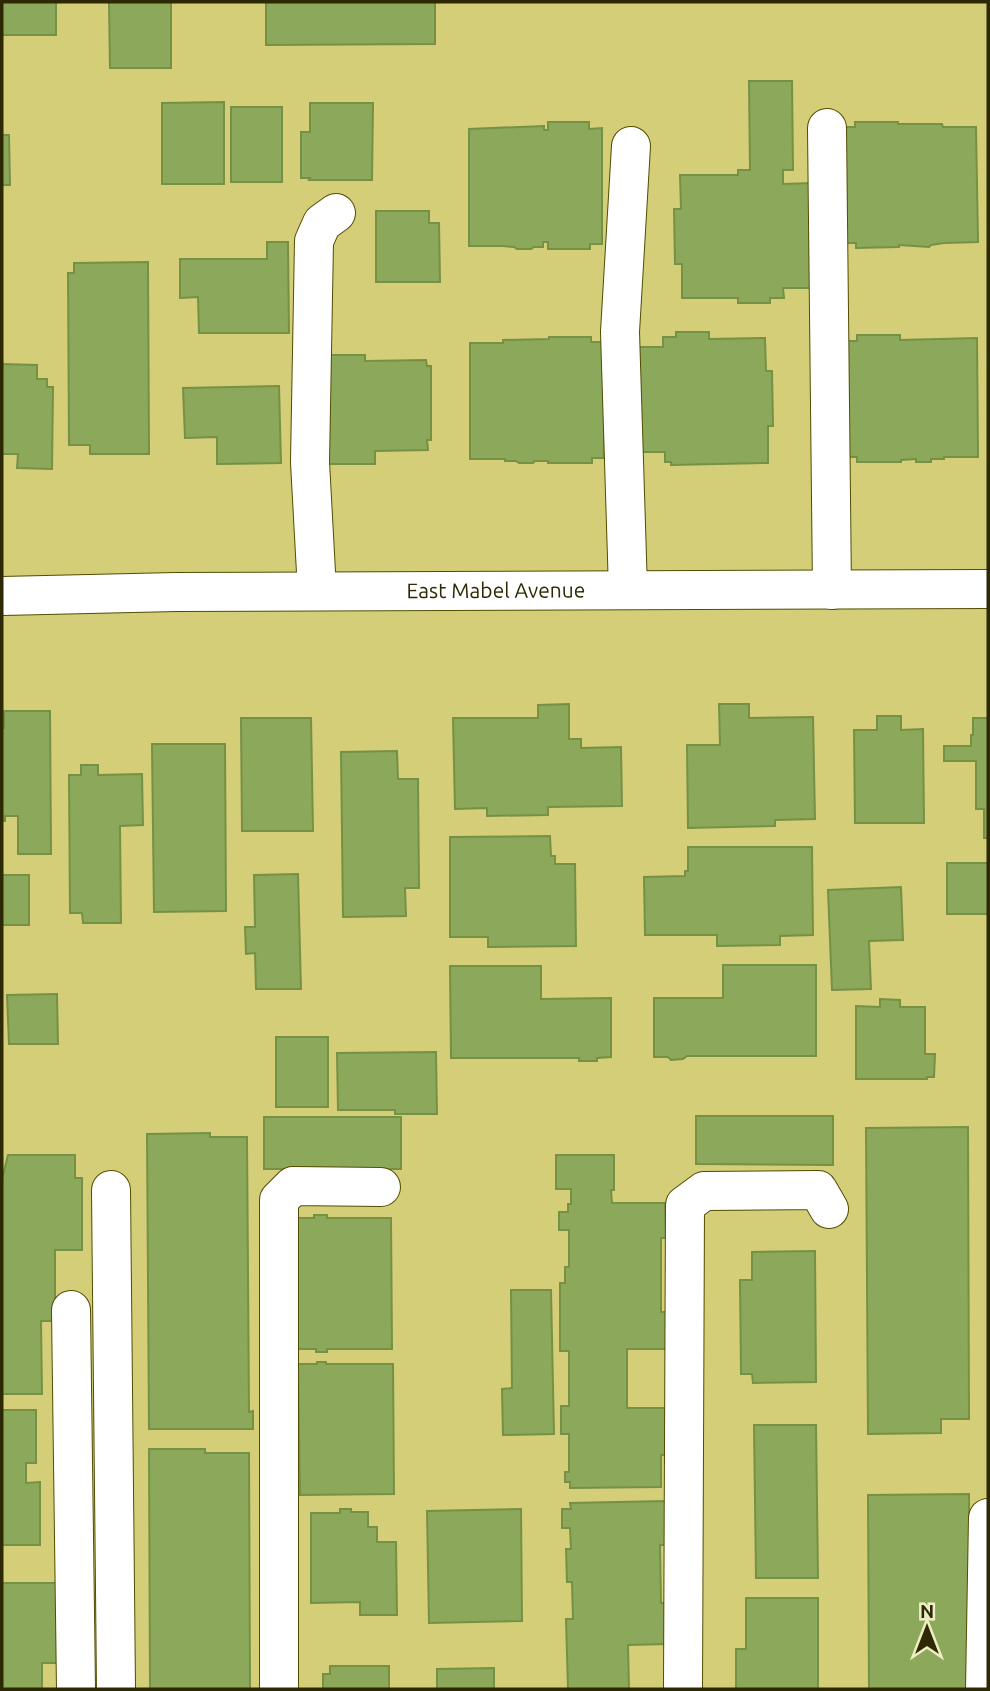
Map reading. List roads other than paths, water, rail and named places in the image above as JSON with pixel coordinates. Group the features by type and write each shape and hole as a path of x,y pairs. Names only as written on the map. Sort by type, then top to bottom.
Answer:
{"street":[{"path":"827,128 831,590"},
{"path":"628,590 620,332 631,146"},
{"path":"317,591 310,463 314,241 322,223 336,212"},
{"name":"East Mabel Avenue","path":"2,596 163,592 988,589"},
{"path":"279,1689 279,1200 293,1186 381,1187"},
{"path":"683,1689 685,1205 704,1191 818,1189 829,1209"},
{"path":"111,1190 116,1689"},
{"path":"71,1310 76,1689"},
{"path":"985,1689 988,1518"}]}
